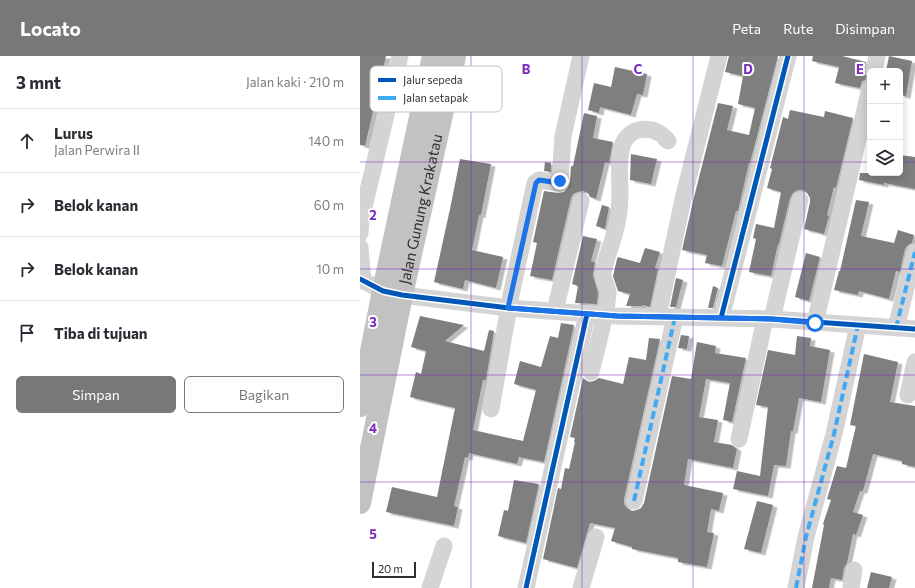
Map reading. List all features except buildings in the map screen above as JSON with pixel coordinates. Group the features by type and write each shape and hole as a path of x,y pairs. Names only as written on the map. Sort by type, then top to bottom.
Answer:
{"highway":[{"name":"Jalan Gunung Krakatau","path":"431,66 433,56"},
{"name":"Jalan Gunung Krakatau","path":"452,66 455,56"},
{"name":"Jalan Gunung Krakatau","path":"360,503 421,112"},
{"name":"Jalan Gunung Krakatau","path":"360,406 440,112"}],"street":[{"path":"398,66 400,56"},
{"path":"491,409 508,308 536,183 539,180 556,183 559,183 560,181 564,136 581,56"},
{"path":"634,501 666,317 684,195 719,56"},
{"path":"721,318 788,56"},
{"path":"875,68 877,56"},
{"path":"815,323 867,101"},
{"path":"360,233 361,220 387,112"},
{"path":"591,372 605,315 608,291 603,280 603,274 607,254 616,231 620,208 620,155 623,145 627,136 641,129 652,130 660,133 668,141"},
{"path":"739,439 768,319 800,200"},
{"path":"555,311 581,201"},
{"path":"360,247 362,280 392,293 508,308 587,314 768,319 915,329"},
{"path":"896,328 915,252"},
{"path":"526,588 587,314"},
{"path":"796,588 806,537 834,434 858,325"},
{"path":"908,395 915,362"},
{"path":"581,588 596,537"},
{"path":"430,588 444,546"},
{"path":"537,588 543,561"},
{"path":"851,588 854,570"}],"marked path":[{"path":"896,328 915,252"},
{"path":"634,501 675,317"},
{"path":"796,588 806,537 834,434 858,325"}],"cycle path":[{"path":"721,318 788,56"},
{"path":"360,279 383,291 402,295 509,308 617,316 772,319 915,329"},
{"path":"526,588 587,314"}],"route":[{"path":"560,181 559,183 556,183 539,180 536,183 508,308 617,316 772,319 815,323"}]}
